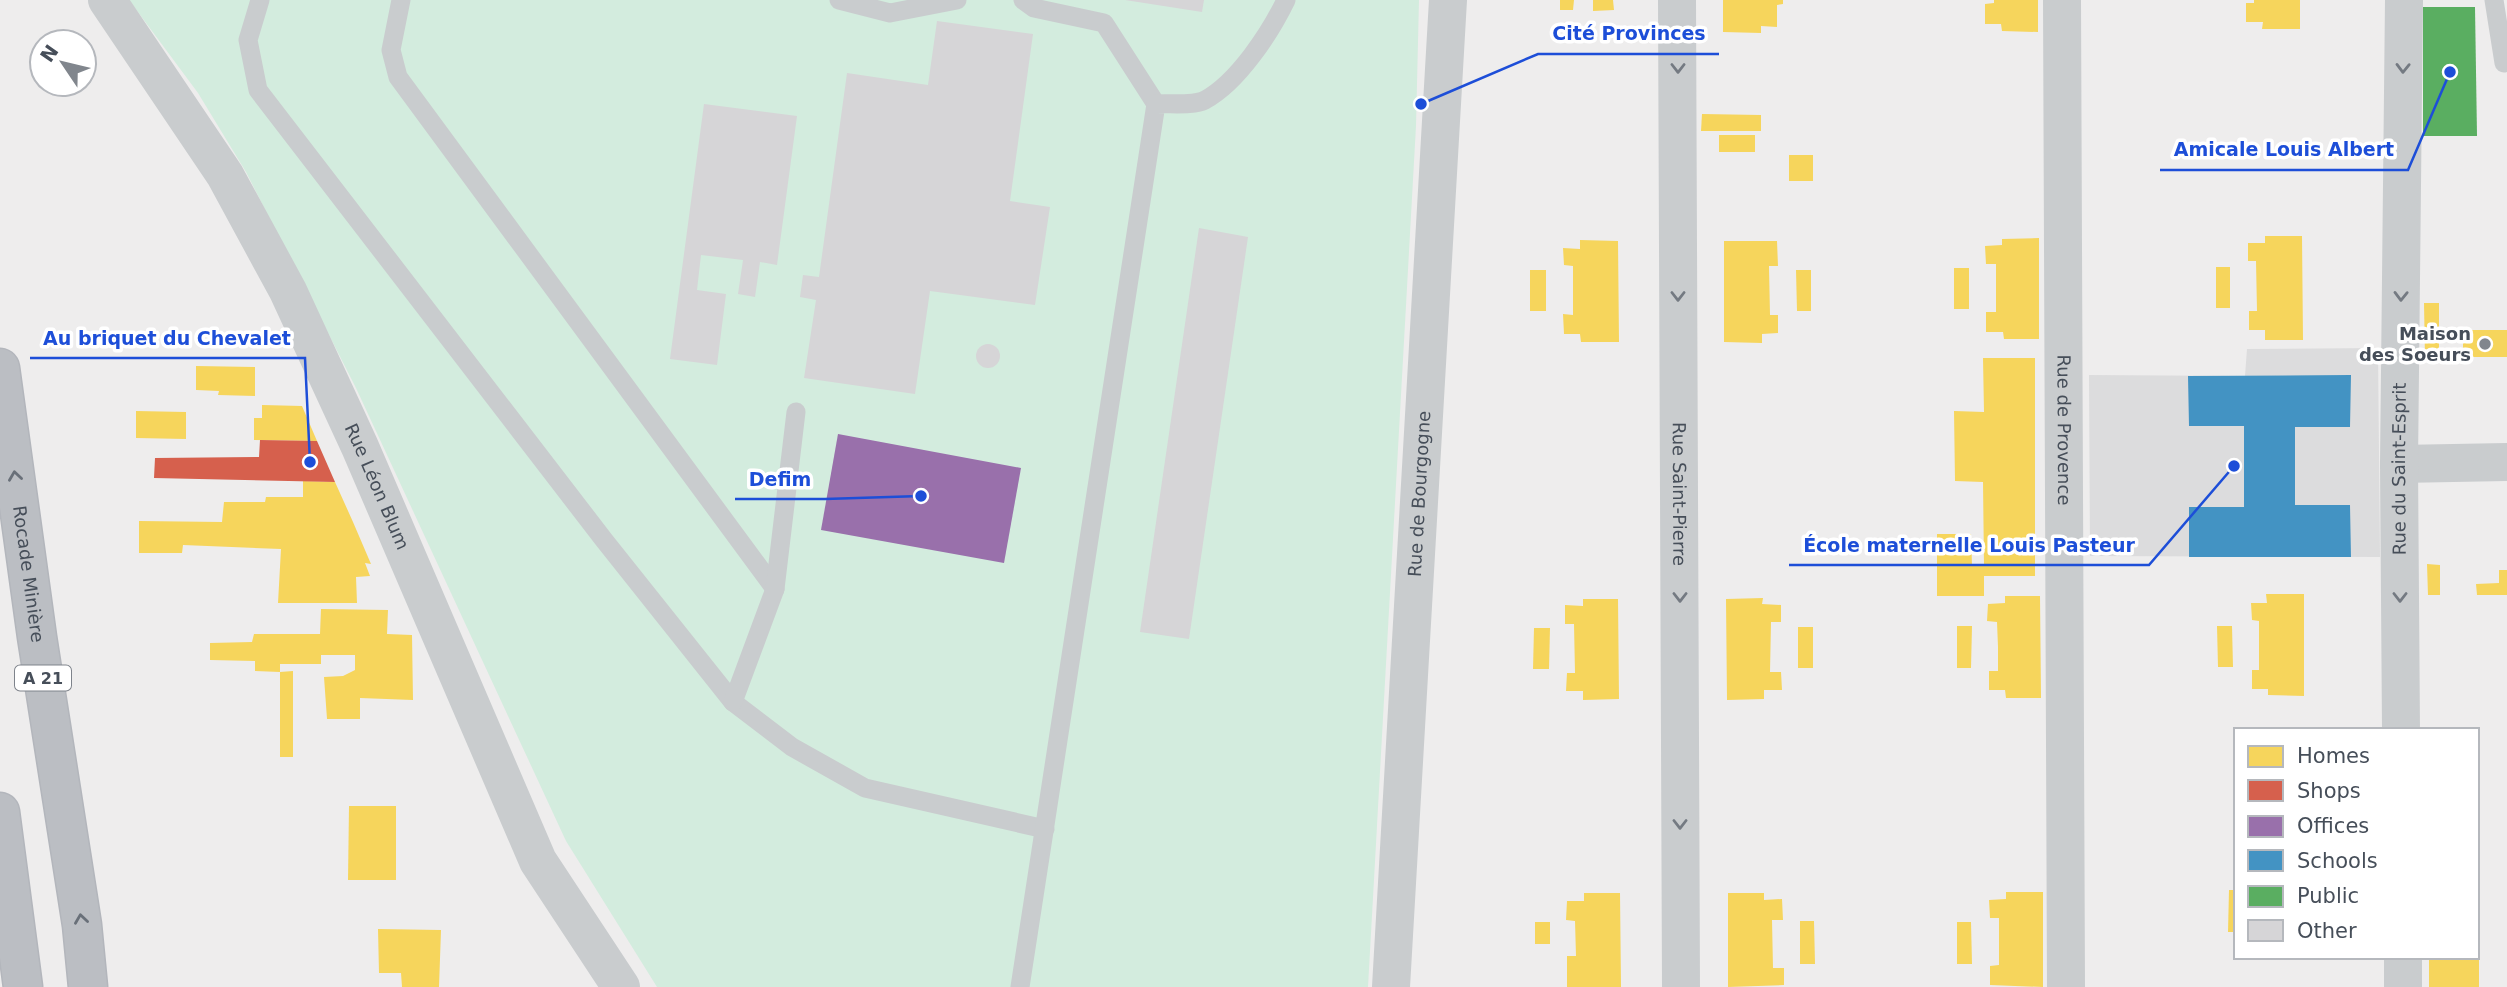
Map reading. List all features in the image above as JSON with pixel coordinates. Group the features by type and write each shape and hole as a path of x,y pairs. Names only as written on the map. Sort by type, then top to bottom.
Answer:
{"highway":[{"name":"Rocade Minière","path":"0,368 37,637 82,925 88,987"},
{"path":"0,812 23,987"}],"street":[{"name":"Rue Léon Blum","path":"107,0 225,175 288,291 360,447 538,862 621,987"},
{"name":"Rue de Bourgogne","path":"1391,987 1447,0"},
{"name":"Rue Saint-Pierre","path":"1677,0 1681,987"},
{"name":"Rue de Provence","path":"2062,0 2066,987"},
{"name":"Rue du Saint-Esprit","path":"2401,728 2399,464 2404,0"},
{"path":"2399,464 2507,462"},
{"path":"2403,959 2403,987"}],"lane":[{"path":"260,0 248,40 258,90 604,540 733,702 792,747 865,788 1045,829"},
{"path":"401,0 391,50 398,77 775,589"},
{"path":"839,0 890,13 957,0"},
{"path":"1020,987 1156,104 1104,23 1034,8 1023,0"},
{"path":"1156,104 1203,101 1242,67 1270,34 1286,0"},
{"path":"2494,0 2504,63"},
{"path":"733,702 775,589 796,412"}],"shaded area":[{"path":"2378,348 2380,557 2090,556 2089,375 2245,376 2247,349"}],"green space":[{"path":"129,0 1419,0 1416,126 1368,987 657,987 566,841 356,388 246,172 198,93"}],"building: Homes":[{"path":"1560,0 1574,0 1573,10 1560,10"},
{"path":"1593,0 1613,0 1614,10 1593,11"},
{"path":"1723,0 1783,0 1783,4 1777,5 1777,27 1761,26 1761,33 1723,32"},
{"path":"1994,0 2038,0 2038,32 2002,31 2001,24 1985,24 1985,4 1994,3"},
{"path":"2254,0 2300,0 2300,29 2262,29 2263,22 2246,22 2246,3 2254,3"},
{"path":"1702,114 1761,115 1761,131 1701,131"},
{"path":"1719,135 1755,135 1755,152 1719,152"},
{"path":"1789,155 1813,155 1813,181 1789,181"},
{"path":"2265,236 2302,236 2303,340 2265,340 2265,330 2249,330 2249,311 2257,311 2256,261 2248,261 2248,243 2265,243"},
{"path":"2039,238 2039,339 2004,339 2003,332 1986,332 1986,312 1996,312 1996,264 1986,264 1985,246 2002,245 2002,239"},
{"path":"1580,240 1618,241 1619,342 1581,342 1580,334 1564,334 1563,314 1573,315 1573,266 1564,265 1563,248 1580,249"},
{"path":"1724,241 1777,241 1778,266 1769,266 1770,315 1778,315 1778,333 1762,334 1762,343 1724,342"},
{"path":"2216,267 2230,267 2230,308 2216,308"},
{"path":"1954,268 1969,268 1969,309 1954,309"},
{"path":"1530,270 1546,270 1546,311 1530,311"},
{"path":"1796,270 1811,270 1811,311 1797,311"},
{"path":"2424,303 2439,303 2439,359 2425,359"},
{"name":"Maison des Soeurs","path":"2463,330 2507,330 2507,357 2463,357"},
{"path":"1983,358 2035,358 2035,576 1984,576 1984,596 1937,596 1937,534 1971,534 1972,566 1984,566 1983,482 1955,481 1954,411 1984,412"},
{"path":"196,366 255,367 255,396 218,395 219,391 196,390"},
{"path":"262,405 302,406 317,441 254,440 254,418 262,418"},
{"path":"136,411 186,412 186,439 136,438"},
{"path":"303,481 335,482 353,522 371,564 365,563 370,576 356,577 357,603 278,603 281,549 183,545 182,553 139,553 139,521 222,522 224,502 265,502 266,497 303,497"},
{"path":"2427,564 2440,565 2440,595 2428,595"},
{"path":"2499,570 2507,570 2507,595 2477,595 2476,584 2499,583"},
{"path":"2266,594 2304,594 2304,696 2268,695 2268,689 2252,689 2252,670 2259,670 2259,621 2252,620 2251,603 2267,603"},
{"path":"2005,596 2040,596 2041,698 2006,698 2005,690 1989,690 1989,671 1998,671 1998,647 1997,622 1987,621 1988,604 2005,603"},
{"path":"1763,598 1762,604 1781,605 1781,622 1771,622 1770,672 1781,672 1782,690 1764,690 1764,699 1727,700 1726,599"},
{"path":"1583,599 1618,599 1619,699 1583,700 1583,691 1566,691 1567,673 1575,673 1574,624 1565,624 1565,605 1583,606"},
{"path":"321,609 388,610 387,634 412,635 413,700 360,698 360,719 327,719 324,677 343,676 355,670 355,655 321,655 321,664 280,664 280,672 255,671 255,661 210,660 210,643 252,642 254,634 320,634"},
{"path":"1957,626 1972,626 1971,668 1957,668"},
{"path":"2217,626 2232,626 2233,667 2218,667"},
{"path":"1798,627 1813,627 1813,668 1798,668"},
{"path":"1534,628 1550,628 1549,669 1533,669"},
{"path":"293,671 293,757 280,757 280,672"},
{"path":"349,806 396,806 396,880 348,880"},
{"path":"2229,890 2234,890 2234,932 2228,932"},
{"path":"2006,892 2043,892 2043,987 1990,985 1990,966 1999,965 1999,918 1990,918 1989,900 2006,899"},
{"path":"1584,893 1620,893 1621,987 1567,987 1567,956 1576,956 1575,921 1566,920 1567,901 1584,901"},
{"path":"1728,893 1764,893 1764,900 1782,899 1783,920 1772,920 1773,968 1784,968 1784,985 1728,987"},
{"path":"1800,921 1814,921 1815,964 1800,964"},
{"path":"1535,922 1550,922 1550,944 1535,944"},
{"path":"1957,922 1971,922 1972,964 1957,964"},
{"path":"378,929 441,930 439,987 402,987 401,973 379,973"},
{"path":"2429,959 2479,959 2479,987 2429,987"}],"building: Shops":[{"path":"260,440 317,441 335,482 154,478 155,458 259,457"}],"building: Offices":[{"path":"838,434 1021,468 1004,563 821,530"}],"building: Schools":[{"path":"2351,375 2350,427 2295,427 2295,505 2350,505 2351,557 2189,557 2189,507 2244,507 2244,426 2189,426 2188,376"}],"building: Public":[{"path":"2423,7 2475,7 2477,136 2423,136"}],"building: Other":[{"path":"1125,0 1204,0 1202,12"},
{"path":"937,21 1033,34 1010,201 1050,207 1035,305 930,291 915,394 804,378 816,300 800,297 803,275 819,277 847,73 928,85"},
{"path":"704,104 797,116 777,265 760,262 755,297 738,294 743,260 701,255 697,290 726,294 717,365 670,359"},
{"path":"1199,228 1248,237 1189,639 1140,632"},
{"path":"988,344 996,348 1000,356 996,364 988,368 980,364 976,356 980,348"}],"place":[{"name":"Amicale Louis Albert","path":"2450,72"},
{"name":"Cité Provinces","path":"1421,104"},
{"name":"Maison des Soeurs","path":"2485,344"},
{"name":"Au briquet du Chevalet","path":"310,462"},
{"name":"École maternelle Louis Pasteur","path":"2234,466"},
{"name":"Defim","path":"921,496"}]}
